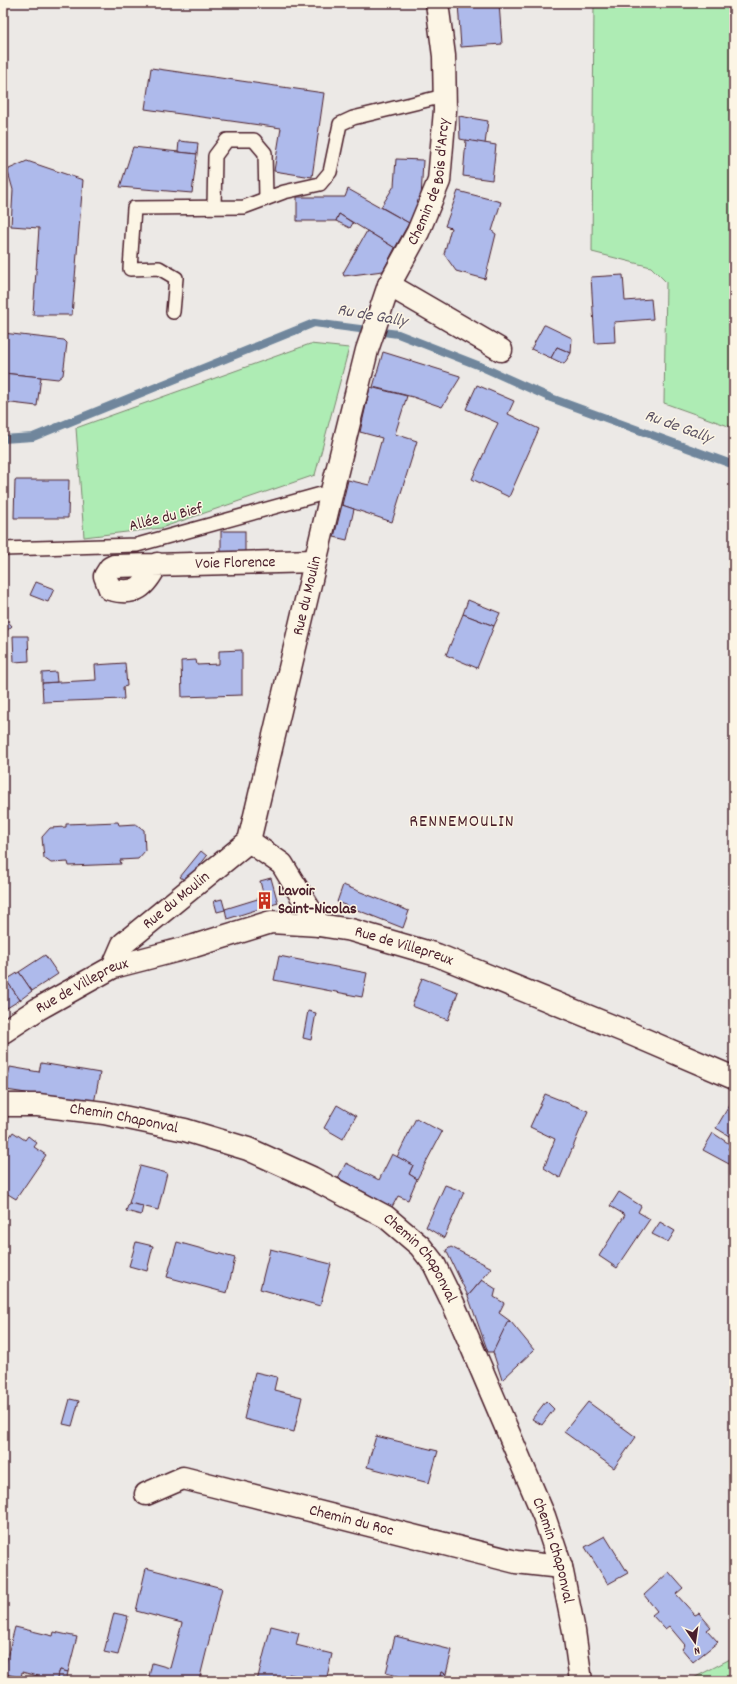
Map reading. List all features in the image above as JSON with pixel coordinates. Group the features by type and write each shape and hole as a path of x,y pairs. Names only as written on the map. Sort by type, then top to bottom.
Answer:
{"street":[{"name":"Chemin de Bois d'Arcy","path":"367,350 378,313 389,285 418,232 439,181 445,110 444,56 437,3"},
{"path":"389,285 501,350"},
{"name":"Rue du Moulin","path":"113,967 123,944 249,841 332,490 367,350"},
{"name":"Voie Florence","path":"156,564 315,561"},
{"path":"249,841 282,864 319,925"},
{"name":"Rue de Villepreux","path":"3,1032 38,1009 113,967 194,946 271,922 319,925 351,930 437,955 734,1078"},
{"name":"Chemin Chaponval","path":"3,1105 38,1105 104,1113 185,1130 248,1149 312,1178 386,1217 420,1246 434,1264 456,1310 544,1516 561,1567 574,1631 581,1681"},
{"name":"Chemin du Roc","path":"146,1494 183,1478 516,1562 561,1567"}],"lane":[{"path":"173,312 176,278 159,268 130,269 134,208 244,208 284,192 320,184 330,172 340,124 353,118 444,96"},
{"path":"214,207 215,156 227,140 254,140 265,153 266,198"},
{"name":"Allée du Bief","path":"3,549 138,545 332,490"}],"green space":[{"path":"594,3 734,3 734,428 664,403 666,282 651,267 592,252"},
{"path":"310,344 349,348 315,475 161,528 84,537 76,428"},
{"path":"734,1657 734,1681 688,1681"}],"building":[{"path":"458,3 499,3 502,44 461,47"},
{"path":"151,68 324,93 312,177 274,171 281,128 145,109"},
{"path":"459,116 488,121 485,144 460,139"},
{"path":"466,140 496,145 492,180 463,176"},
{"path":"179,141 198,143 197,154 178,152"},
{"path":"133,147 197,154 192,193 120,187"},
{"path":"396,159 423,160 421,199 409,223 381,207 394,186"},
{"path":"27,161 83,180 72,315 33,315 39,228 11,226 13,190 8,172 9,169"},
{"path":"348,189 409,223 395,248 339,214 336,221 297,221 297,197 345,197"},
{"path":"458,191 501,202 492,231 496,234 485,279 456,271 444,254 451,228 445,226"},
{"path":"339,214 353,223 350,228 336,221"},
{"path":"367,231 395,248 383,271 344,276 343,273"},
{"path":"623,275 625,301 651,299 653,319 614,322 615,342 595,343 591,277"},
{"path":"544,325 572,338 571,353 557,347 551,358 531,349"},
{"path":"3,333 64,340 67,343 63,375 58,379 3,373"},
{"path":"557,347 571,353 564,364 551,358"},
{"path":"383,352 460,376 460,378 442,407 413,397 373,387"},
{"path":"3,373 41,377 37,406 3,402"},
{"path":"477,385 514,401 508,414 539,429 509,497 472,479 498,423 466,409"},
{"path":"370,387 407,396 395,434 417,441 392,522 342,505 348,480 369,485 382,438 360,432"},
{"path":"15,480 69,480 68,518 14,518"},
{"path":"342,505 354,509 347,540 334,537"},
{"path":"221,531 245,531 245,552 221,552"},
{"path":"36,582 54,589 48,602 30,595"},
{"path":"468,600 500,613 494,626 463,614"},
{"path":"463,614 494,626 477,668 446,655"},
{"path":"3,616 12,626 3,634"},
{"path":"13,636 28,636 29,661 14,662"},
{"path":"242,650 242,695 182,697 181,661 196,660 197,665 219,664 219,651"},
{"path":"125,663 127,686 123,687 124,699 43,702 42,683 96,680 95,665"},
{"path":"56,672 57,682 42,683 42,673"},
{"path":"118,822 119,825 136,824 144,830 145,851 138,859 120,860 121,864 69,866 68,862 51,863 44,858 42,837 50,828 66,827 66,824"},
{"path":"201,851 207,856 187,882 180,877"},
{"name":"Lavoir Saint-Nicolas","path":"271,878 278,903 227,919 225,909 264,897 260,881"},
{"path":"343,885 409,911 403,928 337,902"},
{"path":"222,899 225,910 217,912 214,901"},
{"path":"45,955 58,974 32,991 19,972"},
{"path":"279,956 367,973 362,997 274,980"},
{"path":"19,972 32,991 20,1000 6,980"},
{"path":"422,978 458,992 448,1020 412,1006"},
{"path":"6,980 20,1000 7,1008 3,1002 3,982"},
{"path":"308,1011 316,1013 311,1040 303,1038"},
{"path":"41,1063 100,1073 94,1103 6,1090 10,1067 39,1072"},
{"path":"545,1094 588,1111 560,1178 544,1168 555,1139 530,1127"},
{"path":"732,1101 734,1102 734,1139 716,1128"},
{"path":"337,1105 356,1116 343,1139 324,1128"},
{"path":"416,1118 442,1132 417,1179 409,1174 413,1165 397,1157"},
{"path":"13,1132 25,1140 28,1136 37,1143 34,1147 46,1155 16,1199 3,1191 3,1147"},
{"path":"713,1133 731,1145 728,1149 734,1152 734,1157 729,1164 703,1150"},
{"path":"392,1154 413,1165 409,1174 417,1179 408,1200 398,1196 392,1207 338,1178 346,1163 379,1180"},
{"path":"140,1166 167,1173 158,1210 129,1203"},
{"path":"445,1185 464,1192 444,1238 426,1227"},
{"path":"619,1192 641,1206 638,1212 650,1219 617,1268 599,1256 625,1215 610,1206"},
{"path":"129,1203 143,1206 141,1215 126,1211"},
{"path":"660,1222 675,1231 668,1242 652,1234"},
{"path":"136,1242 153,1246 147,1271 129,1266"},
{"path":"177,1242 235,1258 227,1293 167,1277"},
{"path":"451,1247 492,1268 468,1296 446,1250"},
{"path":"270,1249 331,1264 320,1306 260,1289"},
{"path":"482,1280 496,1289 494,1297 504,1303 499,1313 510,1321 493,1352 488,1352 468,1296"},
{"path":"508,1321 511,1322 534,1350 502,1380 493,1352"},
{"path":"255,1372 277,1377 274,1390 302,1397 294,1432 244,1419"},
{"path":"70,1399 79,1401 72,1426 63,1424"},
{"path":"546,1401 554,1409 542,1425 532,1419"},
{"path":"588,1402 636,1437 614,1468 564,1432"},
{"path":"376,1436 438,1451 429,1483 367,1467"},
{"path":"605,1536 628,1573 608,1584 585,1547"},
{"path":"146,1568 222,1588 199,1681 148,1681 152,1663 170,1668 182,1623 136,1611"},
{"path":"669,1572 683,1588 676,1594 695,1615 699,1613 711,1627 707,1630 718,1642 693,1662 682,1649 685,1645 669,1626 665,1629 652,1615 657,1611 644,1595"},
{"path":"114,1613 128,1616 118,1655 104,1652"},
{"path":"271,1626 299,1633 296,1645 332,1654 326,1681 318,1681 289,1674 287,1681 257,1681"},
{"path":"15,1627 53,1636 54,1632 77,1637 68,1672 60,1670 56,1681 22,1672 21,1678 3,1673"},
{"path":"395,1636 452,1650 446,1674 441,1672 439,1681 404,1681 405,1678 386,1673"},
{"path":"60,1670 68,1672 66,1681 56,1681"},
{"path":"441,1672 446,1674 444,1681 439,1681"}],"waterway":[{"name":"Ru de Gally","path":"3,439 33,437 314,323 398,334 480,366 551,398 734,465"}],"place":[{"name":"Lavoir Saint-Nicolas","path":"265,900"}],"district":[{"name":"RENNEMOULIN","path":"462,822"}]}
